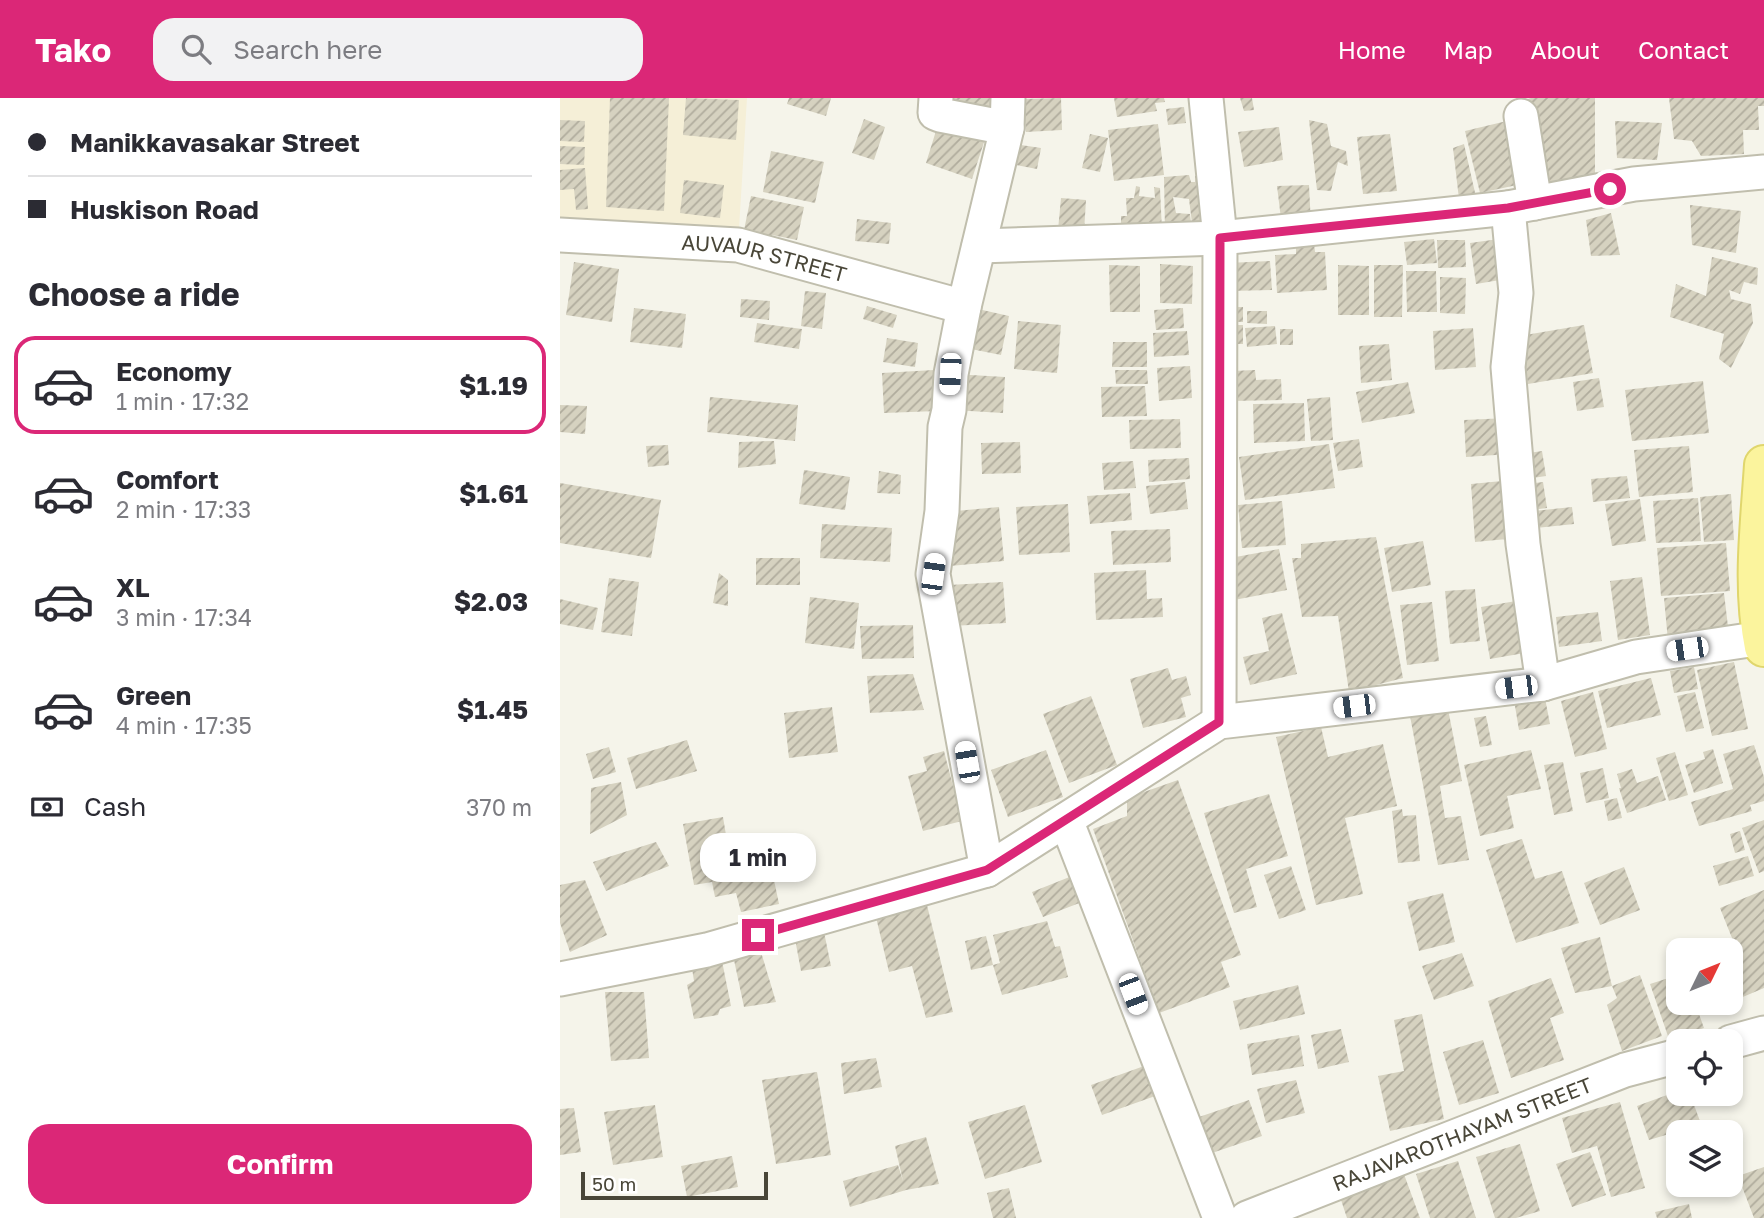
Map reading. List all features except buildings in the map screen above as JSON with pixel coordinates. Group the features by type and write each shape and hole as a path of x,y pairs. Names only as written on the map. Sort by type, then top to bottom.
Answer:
{"main road":[{"path":"1763,643 1758,589 1764,465"}],"street":[{"path":"936,98 935,113 940,115 1008,113 950,374 942,510 933,574 987,870"},
{"path":"1206,98 1220,238 1219,722"},
{"path":"1521,116 1522,206 1508,367 1523,544 1543,684"},
{"path":"979,246 1220,238 1522,206 1634,184 1764,172"},
{"name":"AUVAUR STREET","path":"560,235 738,245 964,307"},
{"path":"560,979 707,950 987,870 1219,722 1543,684 1636,657 1763,643"},
{"path":"1066,820 1220,1218"},
{"path":"1743,1039 1764,1033"},
{"name":"RAJAVAROTHAYAM STREET","path":"1247,1218 1625,1070 1666,1059"}],"shaded area":[{"path":"560,98 747,98 738,245 560,227"}],"route":[{"path":"758,935 987,870 1219,722 1220,238 1508,208 1610,189"}]}
